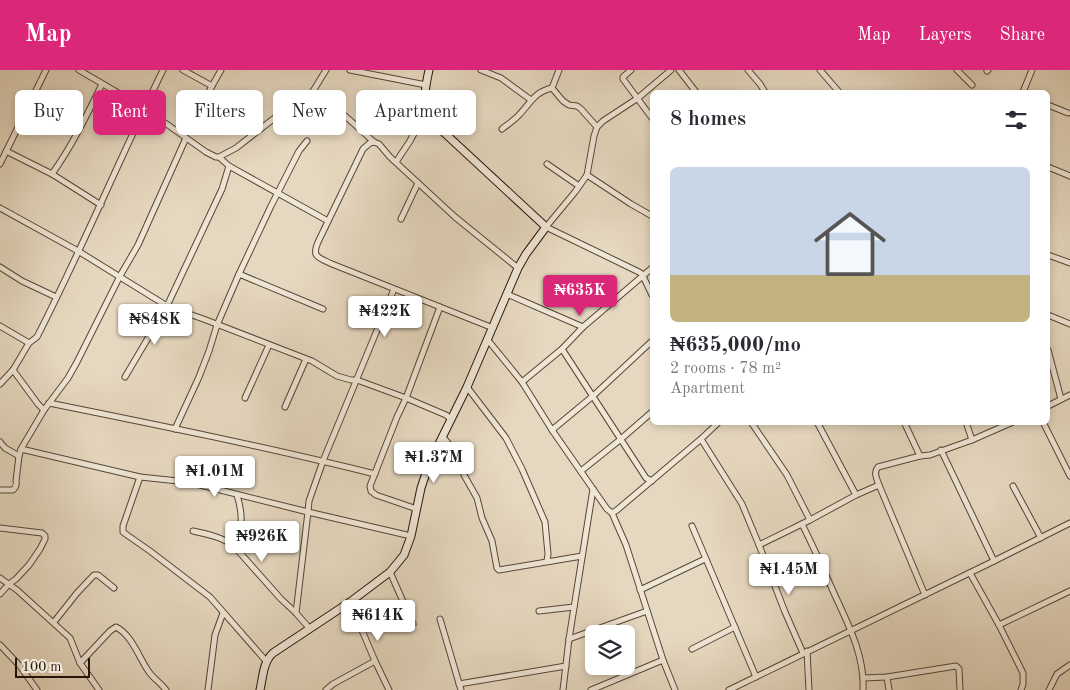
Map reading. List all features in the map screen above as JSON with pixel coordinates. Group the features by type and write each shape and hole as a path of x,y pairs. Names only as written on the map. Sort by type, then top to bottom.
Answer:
{"street":[{"path":"0,164 46,70"},
{"path":"79,70 112,90"},
{"path":"153,90 163,70"},
{"path":"183,70 212,86"},
{"path":"210,90 221,70"},
{"path":"314,90 326,70"},
{"path":"350,70 426,85"},
{"path":"426,90 429,70"},
{"path":"481,70 501,78 530,100"},
{"path":"552,88 559,70"},
{"path":"631,70 623,79 650,115"},
{"path":"260,690 266,661 273,653 350,602 390,572 404,555 411,536 429,464 467,387 487,339 494,328 518,268 546,227 587,175 597,128 603,121 638,98 671,70"},
{"path":"679,70 694,90"},
{"path":"748,70 764,90"},
{"path":"820,70 836,90"},
{"path":"957,70 972,85"},
{"path":"1024,90 1032,70"},
{"path":"52,174 72,142 102,84"},
{"path":"502,129 517,118 530,100 543,91 552,88"},
{"path":"552,88 563,101 581,109 597,128"},
{"path":"1050,106 1068,113"},
{"path":"346,117 374,142 379,144 390,157 455,217 518,268"},
{"path":"219,157 230,152 273,119"},
{"path":"166,124 206,152 219,157 229,166 328,221"},
{"path":"0,384 13,370 29,343 37,337 101,205 132,135"},
{"path":"396,162 413,135"},
{"path":"447,135 546,227 639,272 650,291"},
{"path":"0,490 13,490 16,488 21,449 44,410 68,378 138,245 186,138"},
{"path":"176,429 239,274 278,192 299,151 307,141"},
{"path":"374,142 363,149 314,253 317,257 494,328"},
{"path":"6,151 52,174 101,205"},
{"path":"547,164 579,186"},
{"path":"125,377 166,306 222,189 229,166"},
{"path":"1050,168 1070,176"},
{"path":"587,175 650,215"},
{"path":"401,219 418,183"},
{"path":"0,208 78,251 166,306 312,361 337,376 357,380 406,398 446,415 451,419"},
{"path":"1050,256 1070,263"},
{"path":"0,267 22,281 56,297"},
{"path":"522,382 562,349 584,327 650,270"},
{"path":"239,274 323,309"},
{"path":"296,613 309,501 323,461 394,289"},
{"path":"507,294 584,327"},
{"path":"417,509 376,495 371,491 370,486 406,398 440,306"},
{"path":"1050,316 1070,324"},
{"path":"0,326 29,343"},
{"path":"487,339 522,382 552,430 607,509 612,513 626,545 663,660 676,690"},
{"path":"552,430 593,396 650,344"},
{"path":"245,398 269,345"},
{"path":"562,349 646,478 652,481"},
{"path":"1050,358 1061,399"},
{"path":"286,407 306,359"},
{"path":"13,370 44,410"},
{"path":"467,387 506,438 522,469 545,522 547,561"},
{"path":"1050,405 1070,395"},
{"path":"49,404 176,429 375,474"},
{"path":"581,472 650,414"},
{"path":"612,513 716,425"},
{"path":"753,425 787,475 810,520"},
{"path":"819,425 856,495"},
{"path":"905,425 920,456"},
{"path":"967,425 972,440"},
{"path":"925,595 879,485 875,470 878,467 930,455 1006,425"},
{"path":"1044,425 1070,476"},
{"path":"443,437 454,450 461,463 464,475 477,498 482,518 492,541 499,570 582,556"},
{"path":"701,439 742,504 785,612 805,652 810,690"},
{"path":"0,442 5,448 19,456"},
{"path":"21,449 140,477 188,482 411,536"},
{"path":"940,450 994,562"},
{"path":"140,477 123,526 123,532 210,597 266,661"},
{"path":"759,545 879,485"},
{"path":"1013,486 1041,538"},
{"path":"563,690 569,639 593,489"},
{"path":"233,545 239,533 241,521 240,504 237,495"},
{"path":"729,690 994,562 1070,523"},
{"path":"802,524 851,630 858,652 863,678 863,690"},
{"path":"692,526 756,677"},
{"path":"0,528 42,533 45,536 40,549 28,565 0,594"},
{"path":"193,531 217,537 233,545 310,629"},
{"path":"640,590 705,559"},
{"path":"390,572 413,624"},
{"path":"970,573 1024,673 1021,690"},
{"path":"54,622 94,575 98,575 114,588"},
{"path":"0,578 54,622 70,638 80,663 99,690"},
{"path":"999,625 1070,591"},
{"path":"350,602 389,690"},
{"path":"539,611 574,607"},
{"path":"569,639 647,611"},
{"path":"208,690 215,635 223,613"},
{"path":"440,619 461,690"},
{"path":"80,663 116,627 121,630 139,653 150,673 166,690"},
{"path":"692,648 735,627"},
{"path":"0,645 20,666 37,690"},
{"path":"591,690 663,660"},
{"path":"326,690 333,684 375,661"},
{"path":"1049,690 1057,674 1070,664"},
{"path":"459,684 566,666"},
{"path":"863,678 887,677 956,666 959,669 960,690"},
{"path":"887,677 888,690"}]}
